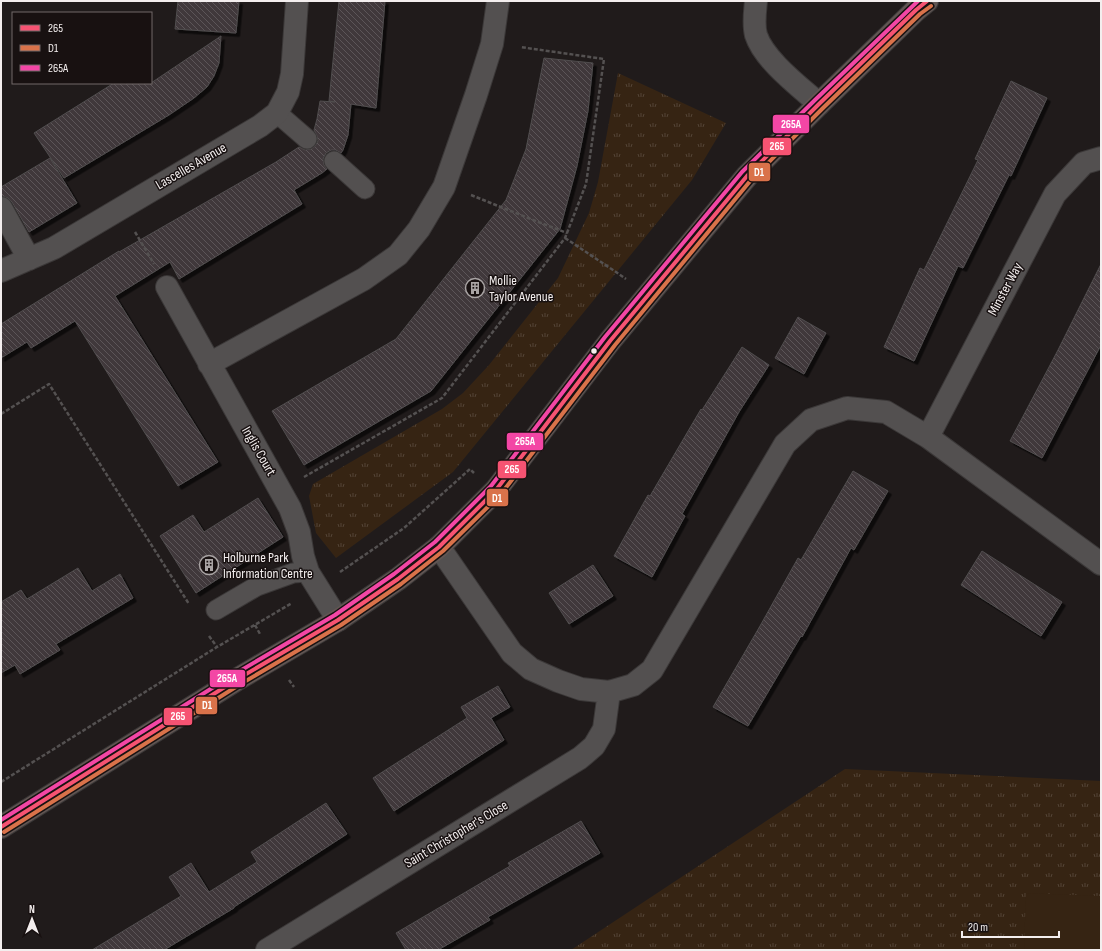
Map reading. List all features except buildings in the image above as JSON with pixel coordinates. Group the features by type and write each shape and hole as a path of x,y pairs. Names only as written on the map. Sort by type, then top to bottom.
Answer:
{"highway":[{"path":"1,827 236,680 338,620 398,579 439,547 496,490 610,341 747,176 819,104 927,1"}],"street":[{"name":"Lascelles Avenue","path":"1,271 54,248 260,126 277,113 288,92 292,74 297,1"},
{"path":"209,364 364,279 398,254 420,229 444,187 476,95 492,44 498,1"},
{"path":"756,1 754,19 756,35 762,49 785,74 819,104"},
{"name":"Minster Way","path":"928,437 1055,194 1084,163 1101,158"},
{"path":"1,208 28,259"},
{"name":"Inglis Court","path":"167,287 281,490 299,532 303,556 312,580 338,620"},
{"path":"439,547 512,653 531,669 581,689 609,692 633,684 652,670 785,444 811,420 847,408 886,412 928,437 1101,564"},
{"name":"Saint Christopher's Close","path":"267,950 580,758 594,746 604,729 609,692"}],"lane":[{"path":"277,113 307,139"},
{"path":"334,161 365,188"},
{"path":"216,610 257,586 292,573 312,580"}],"path":[{"path":"281,490 442,398 565,238 586,184 604,59 492,44"},
{"path":"477,197 567,232"},
{"path":"121,207 167,287"},
{"path":"565,238 613,270"},
{"path":"1,414 49,384 191,607"},
{"path":"1,782 217,647 255,626 312,580 404,528 470,469 496,490"},
{"path":"208,634 217,647"}],"green space":[{"path":"618,73 726,123 692,180 453,472 336,558 316,533 309,496 313,484 442,409 463,393 489,365 558,278 589,213 598,182"},
{"path":"845,769 1101,781 1101,950 571,950"},
{"path":"1026,893 1101,896 1101,950 1024,950"}],"transit line":[{"name":"265A","path":"1,820 233,675 335,615 394,574 435,542 491,486 605,337 742,172 918,1"},
{"name":"265","path":"1,827 236,680 338,620 398,579 439,547 496,490 610,341 747,176 819,104 927,1"},
{"name":"D1","path":"4,832 239,685 341,625 401,584 443,551 501,494 615,345 751,180 920,14 931,6"}],"place":[{"name":"Mollie Taylor Avenue","path":"475,288"},
{"name":"Holburne Park Information Centre","path":"209,565"}]}
